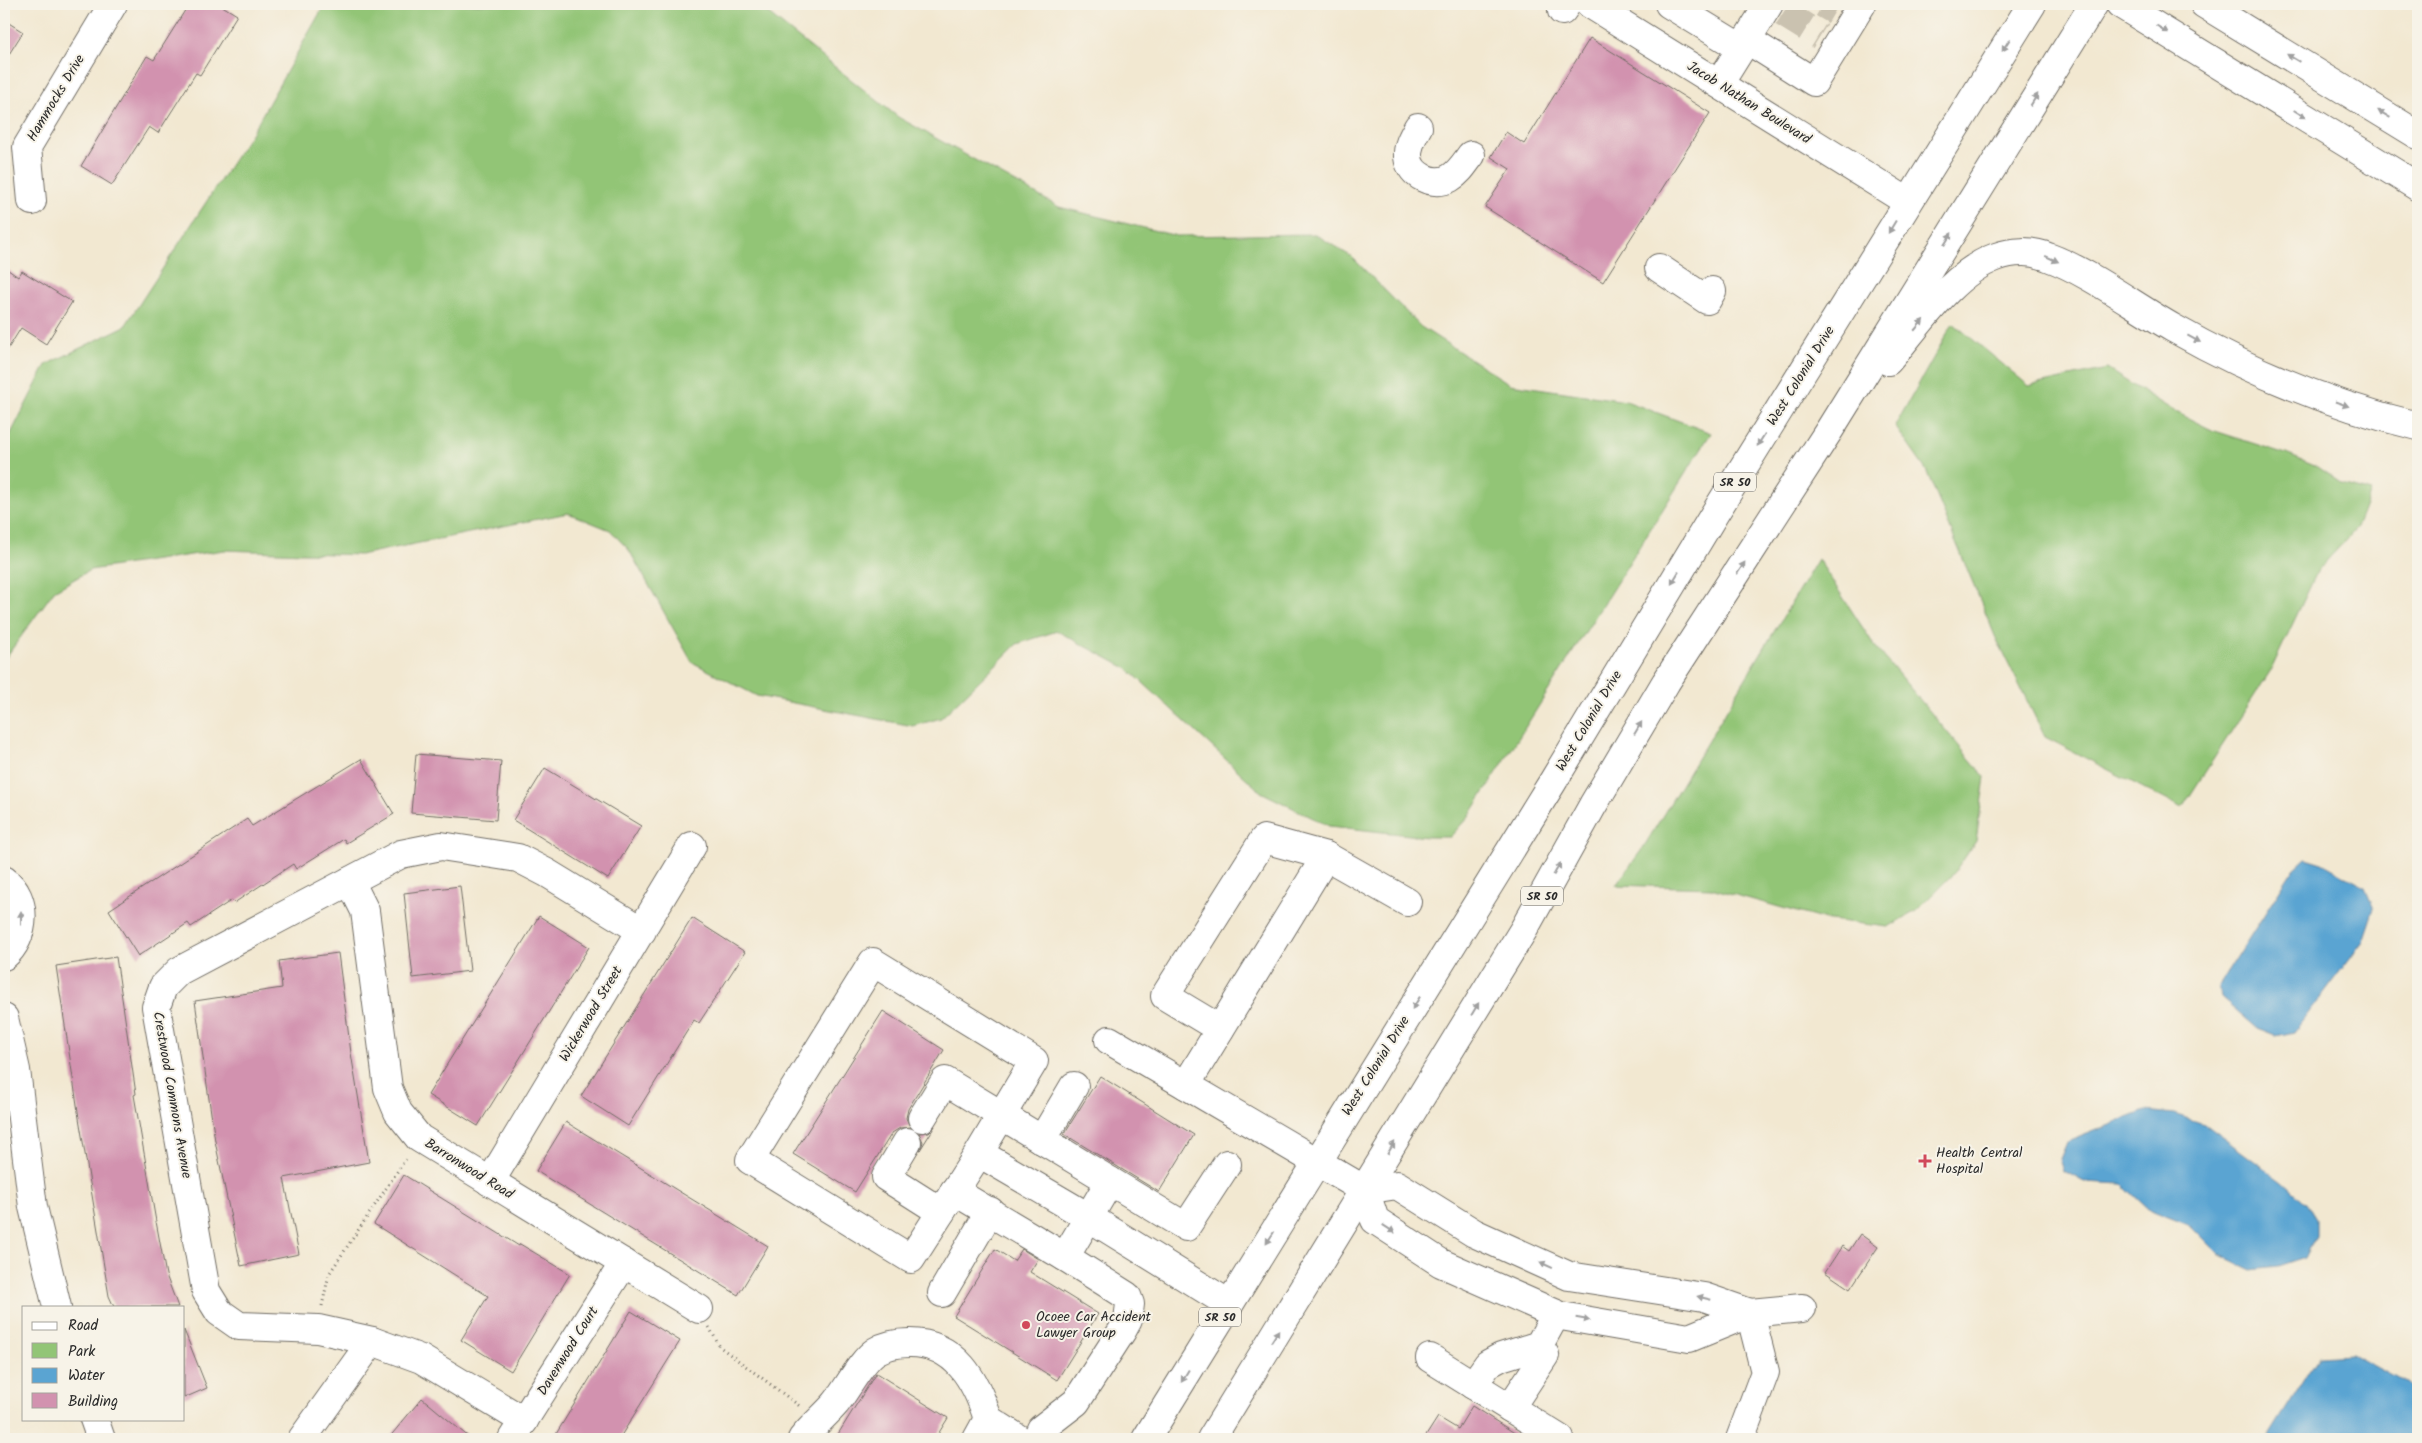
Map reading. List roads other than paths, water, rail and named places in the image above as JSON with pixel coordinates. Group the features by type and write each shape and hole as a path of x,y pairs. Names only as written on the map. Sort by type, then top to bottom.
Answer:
{"main road":[{"name":"Hammocks Drive","path":"32,200 27,147 113,4"},
{"path":"1669,4 1814,82 1828,41 1849,12"},
{"name":"West Colonial Drive","path":"1146,1439 2032,4"},
{"name":"SR 50","path":"1211,1439 1366,1190 1524,929 1630,742 1830,429 2094,4"},
{"path":"2120,4 2418,187"},
{"path":"2204,4 2418,135"},
{"name":"Jacob Nathan Boulevard","path":"1599,6 1719,84 1753,119 1908,202"},
{"path":"1719,84 1744,44 1773,7"},
{"path":"1418,127 1409,145 1408,157 1418,175 1426,180 1439,182 1451,178 1471,154"},
{"path":"1830,429 1961,277 1973,268 1997,256 2024,252 2037,253 2060,262 2192,338 2271,377 2352,407 2418,426"},
{"path":"1658,268 1707,300 1712,291"},
{"path":"1220,1029 1165,996 1264,838 1326,856 1407,902"},
{"name":"Crestwood Commons Avenue","path":"518,1430 421,1359 372,1341 318,1329 239,1326 219,1312 206,1291 156,1007 163,987 179,971 401,854 441,846 518,858 547,873 642,931"},
{"name":"Wickerwood Street","path":"490,1182 692,846"},
{"path":"1186,1085 1326,856"},
{"path":"4,880 17,897 21,907 22,924 16,941 4,956"},
{"name":"Barronwood Road","path":"350,881 366,911 388,1088 398,1112 419,1138 700,1309"},
{"path":"874,962 1034,1061 1002,1115 979,1154 910,1259 750,1160 874,962"},
{"path":"4,1018 16,1070 33,1208 57,1306"},
{"path":"1108,1040 1366,1190 1398,1185 1474,1233 1569,1276 1704,1297 1750,1313"},
{"path":"922,1118 945,1081 1186,1227 1226,1164"},
{"path":"1042,1140 1074,1086"},
{"path":"907,1142 886,1176 948,1201 990,1211 1127,1296 1130,1304 1128,1320 1076,1402 1040,1429 1037,1439"},
{"path":"979,1154 1090,1218 1228,1304"},
{"path":"1065,1257 1090,1218 1110,1181"},
{"path":"1366,1190 1376,1220 1441,1263 1556,1314 1689,1338 1750,1313 1802,1308"},
{"path":"942,1293 990,1211"},
{"name":"Davenwood Court","path":"518,1430 624,1263"},
{"path":"1740,1439 1766,1372 1750,1313"},
{"path":"1473,1385 1488,1364 1501,1357 1539,1345 1556,1314"},
{"path":"302,1439 372,1341"},
{"path":"810,1430 836,1403 875,1352 889,1346 920,1343 949,1353 959,1362 974,1383 983,1429 1019,1439"},
{"path":"1510,1408 1545,1355 1539,1345"},
{"path":"1430,1358 1560,1439"},
{"path":"94,1420 101,1439"}],"water":[{"path":"2306,858 2322,863 2365,887 2374,908 2363,941 2294,1032 2276,1036 2258,1029 2221,997 2219,985 2292,871"},
{"path":"2145,1111 2174,1114 2204,1124 2283,1182 2306,1203 2316,1219 2316,1236 2305,1258 2278,1267 2251,1270 2220,1255 2191,1226 2148,1209 2122,1184 2084,1182 2064,1171 2060,1159 2067,1142"},
{"path":"2352,1354 2405,1383 2418,1395 2418,1439 2267,1439 2319,1356"}],"tunnel":[{"path":"1823,4 1835,11"},
{"path":"1783,13 1820,36"}],"place":[{"name":"Health Central Hospital","path":"1925,1161"},
{"name":"Ocoee Car Accident Lawyer Group","path":"1026,1325"}]}
